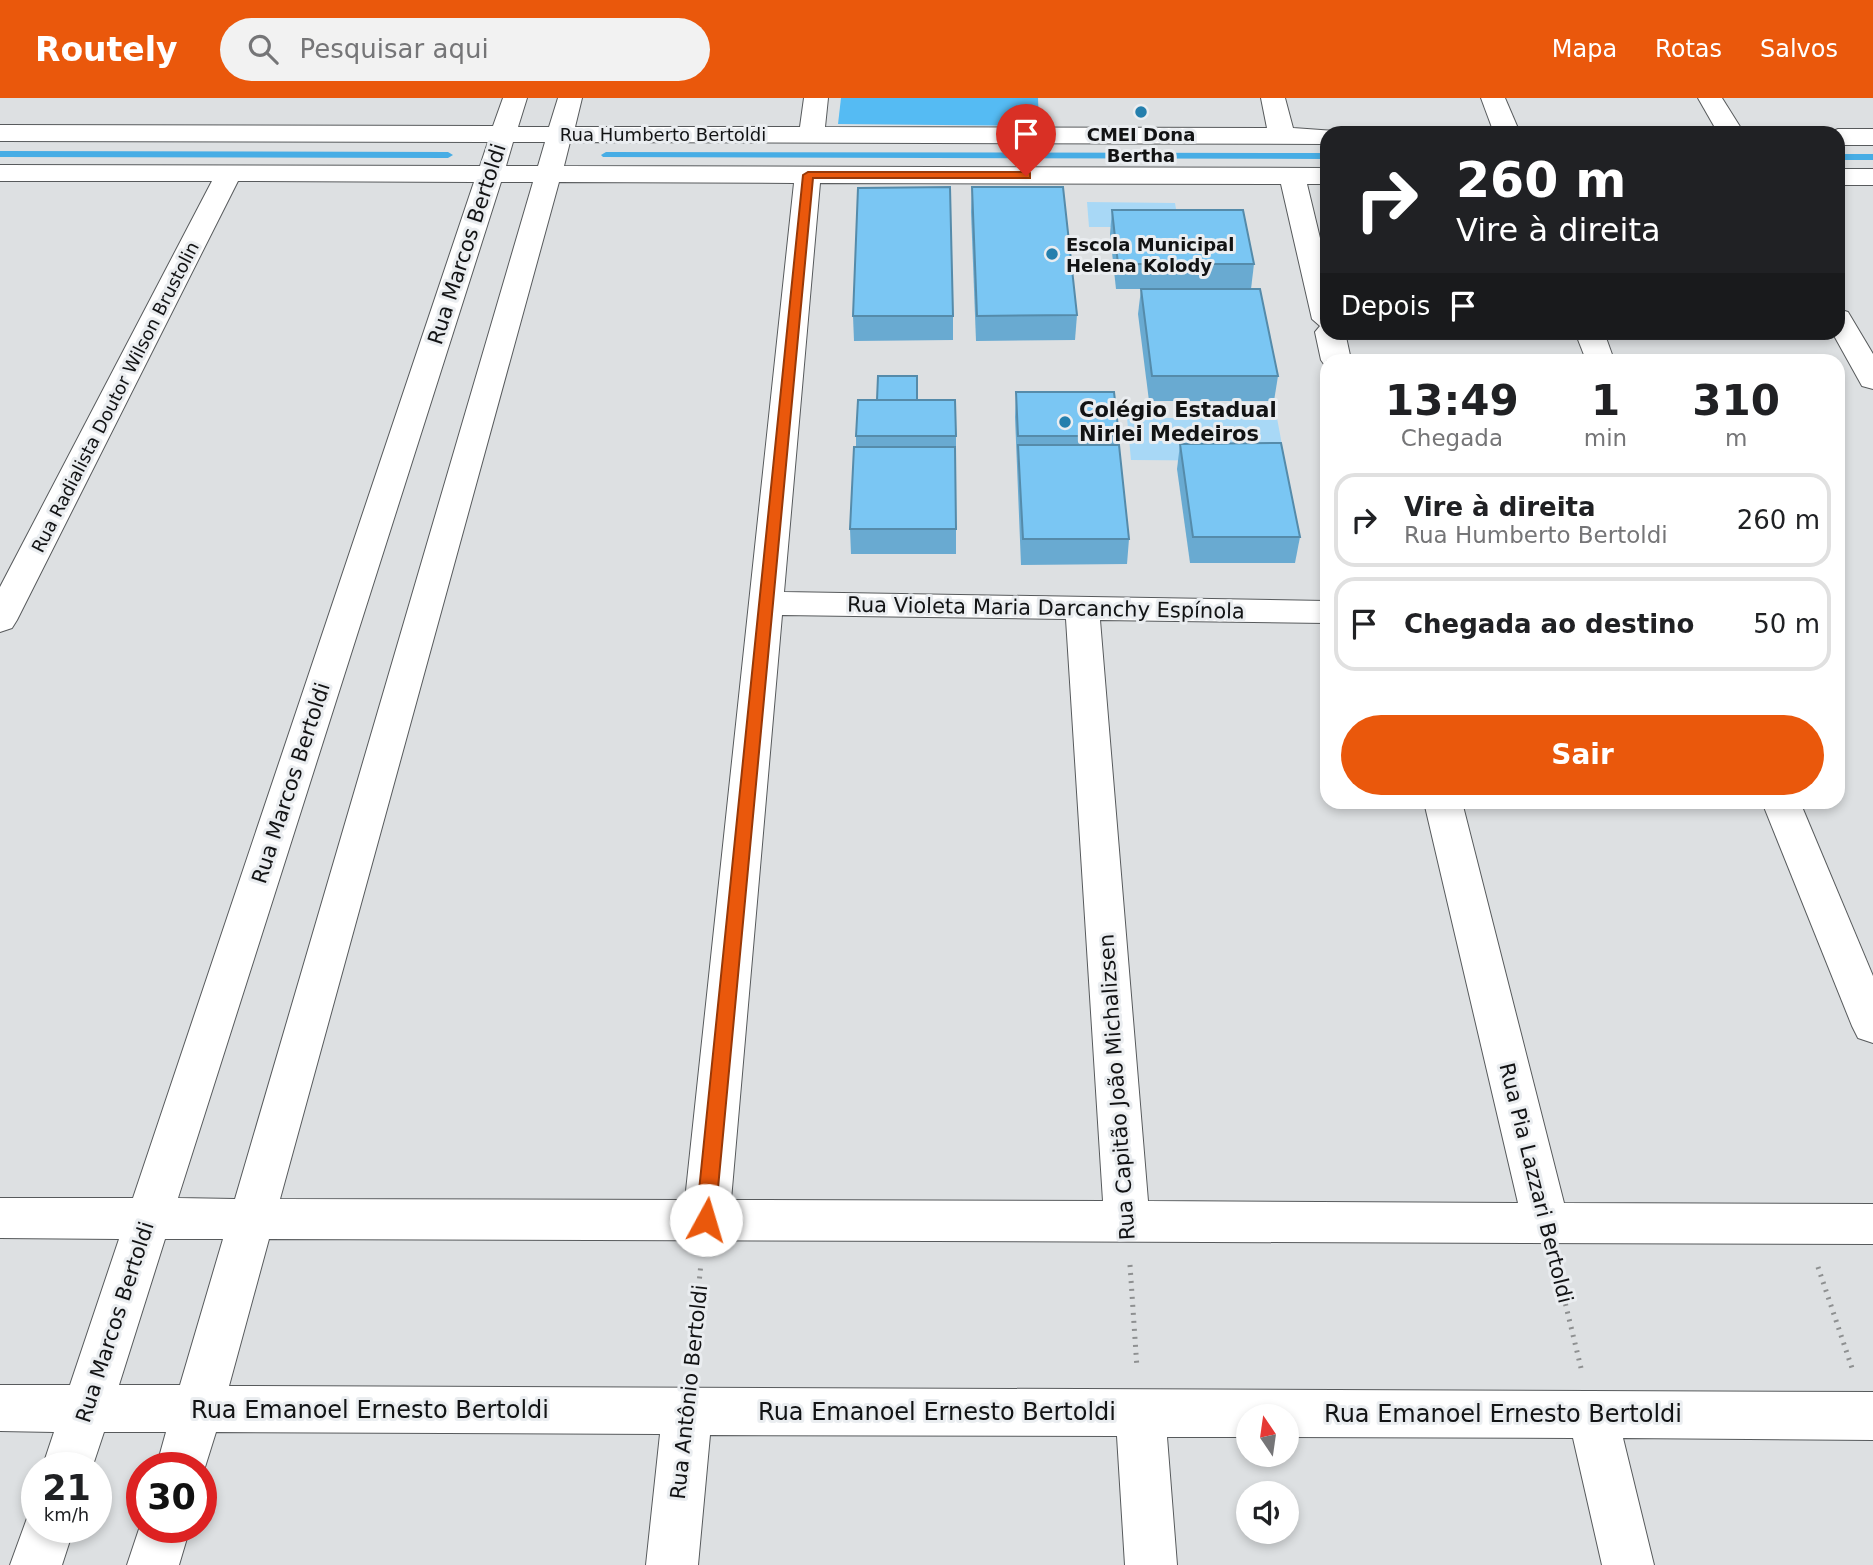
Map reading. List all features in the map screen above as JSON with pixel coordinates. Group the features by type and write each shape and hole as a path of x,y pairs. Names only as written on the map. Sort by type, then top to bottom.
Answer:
{"street":[{"name":"Rua Marcos Bertoldi","path":"72,1452 515,98"},
{"path":"185,1452 570,98"},
{"path":"812,134 816,98"},
{"path":"1273,98 1282,136"},
{"path":"1493,98 1504,126"},
{"path":"1710,98 1727,126"},
{"name":"Rua Humberto Bertoldi","path":"0,133 1320,136"},
{"path":"1845,137 1873,137"},
{"name":"Rua Humberto Bertoldi","path":"0,173 1320,176"},
{"name":"Rua Radialista Doutor Wilson Brustolin","path":"0,620 229,174"},
{"path":"706,1220 808,175"},
{"path":"1292,176 1320,294"},
{"path":"1845,177 1873,177"},
{"path":"1845,330 1873,380"},
{"name":"Rua Violeta Maria Darcanchy Espínola","path":"766,603 1320,612"},
{"name":"Rua Capitão João Michalizsen","path":"1082,608 1127,1222"},
{"name":"Rua Pia Lazzari Bertoldi","path":"1445,809 1546,1223"},
{"path":"1784,809 1873,1026"},
{"path":"0,1218 1873,1224"},
{"name":"Rua Emanoel Ernesto Bertoldi","path":"0,1408 1870,1416"},
{"name":"Rua Antônio Bertoldi","path":"672,1565 687,1410"},
{"path":"1140,1412 1151,1565"},
{"path":"1592,1415 1628,1565"},
{"path":"36,1565 43,1543"},
{"path":"153,1565 160,1543"}],"path":[{"name":"Rua Antônio Bertoldi","path":"687,1410 706,1220"},
{"name":"Rua Capitão João Michalizsen","path":"1127,1222 1140,1412"},
{"name":"Rua Pia Lazzari Bertoldi","path":"1546,1223 1592,1415"},
{"path":"1804,1224 1870,1416"}],"shaded area":[{"path":"841,98 1038,98 1039,126 838,124"},
{"path":"1087,202 1175,203 1179,227 1089,227"},
{"path":"1127,418 1277,418 1285,461 1131,460"}],"building":[{"path":"950,187 953,316 853,316 858,188"},
{"path":"972,187 1063,187 1077,315 977,316"},
{"path":"1112,210 1243,210 1254,264 1118,264"},
{"path":"1141,289 1260,289 1278,376 1152,376"},
{"path":"878,376 917,376 917,400 877,400"},
{"path":"1016,392 1114,392 1119,436 1018,436"},
{"path":"858,400 955,400 956,436 856,436"},
{"path":"1281,443 1300,537 1193,537 1180,444"},
{"path":"1018,445 1119,445 1129,539 1023,539"},
{"path":"854,447 955,447 956,529 850,529"}],"waterway":[{"path":"0,154 448,155"},
{"path":"606,155 1320,156"},
{"path":"1845,157 1873,157"}],"place":[{"name":"CMEI Dona Bertha","path":"1141,112"},
{"name":"Escola Municipal Helena Kolody","path":"1052,254"},
{"name":"Colégio Estadual Nirlei Medeiros","path":"1065,422"}],"route":[{"path":"706,1220 808,175 1026,176"}]}
